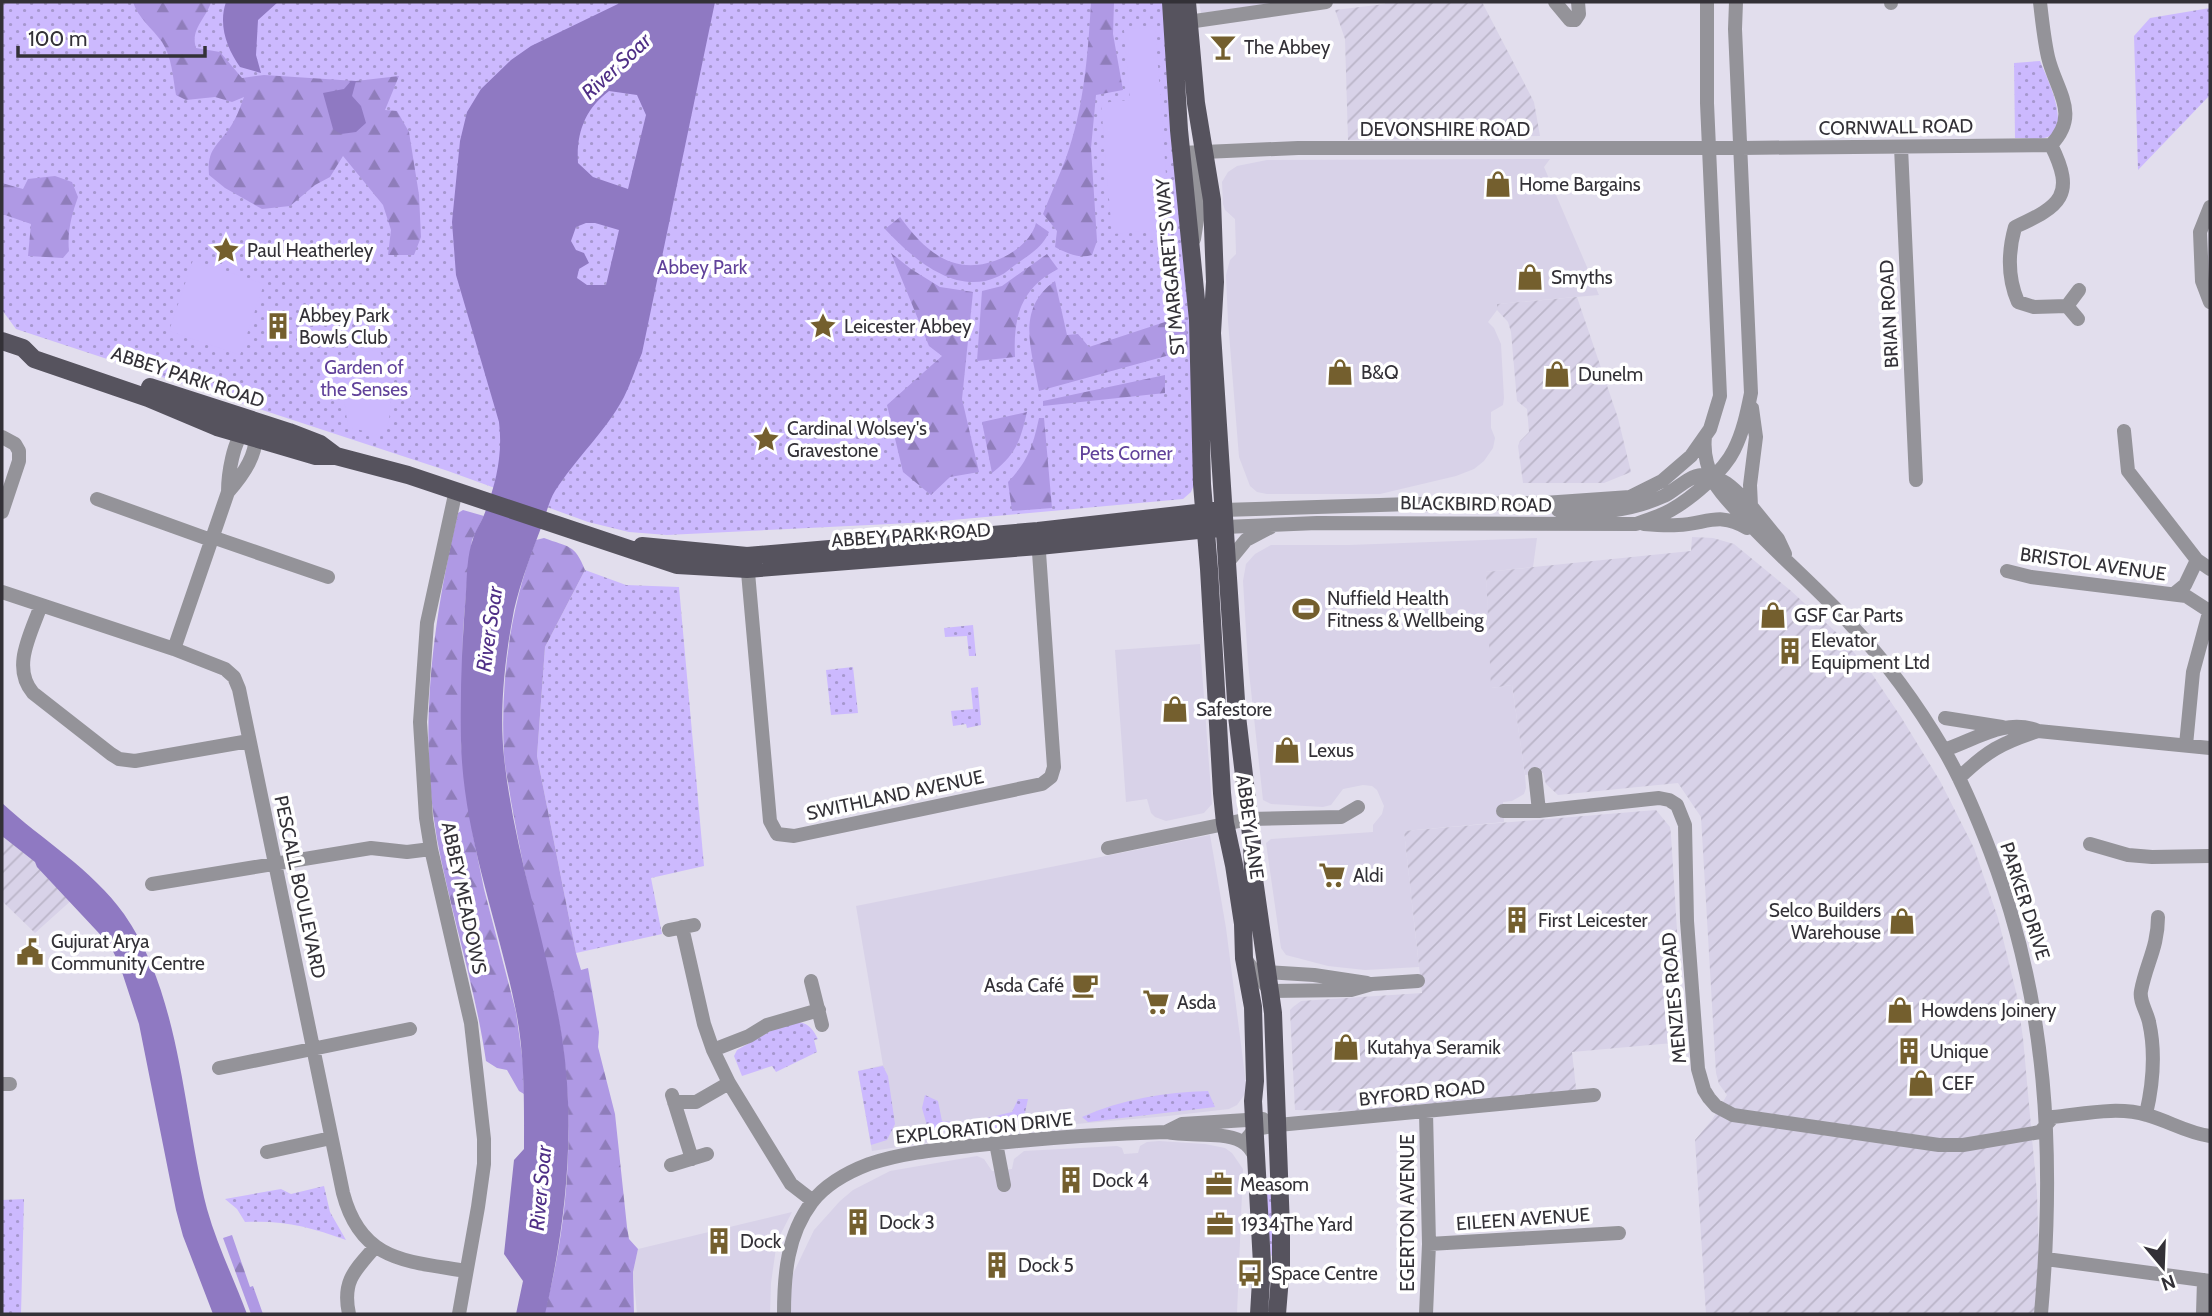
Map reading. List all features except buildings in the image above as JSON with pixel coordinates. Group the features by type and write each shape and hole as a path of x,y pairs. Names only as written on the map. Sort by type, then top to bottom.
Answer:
{"main road":[{"name":"ST MARGARET'S WAY","path":"1171,2 1180,23 1212,200 1215,251 1212,333 1224,519"},
{"name":"ST MARGARET'S WAY","path":"1187,2 1180,23 1181,153 1198,320 1205,521"},
{"name":"ABBEY PARK ROAD","path":"2,341 23,348 34,359 250,431 316,456 336,456 408,475 604,541 747,563 1224,519"},
{"name":"ABBEY LANE","path":"1224,519 1237,716 1253,872 1273,1013 1272,1098 1258,1126 1281,1265 1277,1314"},
{"name":"ABBEY LANE","path":"1205,521 1225,823 1234,865 1244,958 1253,1007 1258,1126 1256,1158 1262,1264 1259,1314"}],"street":[{"path":"1180,23 1326,2"},
{"path":"1555,2 1570,20 1575,20 1578,2"},
{"name":"BLACKBIRD ROAD","path":"1224,519 1467,503 1544,503 1630,497 1671,474 1691,456 1705,437 1720,396 1709,148 1707,2"},
{"name":"BLACKBIRD ROAD","path":"1224,519 1275,524 1636,524 1670,511 1712,477 1733,453 1744,427 1751,393 1736,2"},
{"path":"2040,2 2049,59 2066,109 2065,124 2051,145 2061,165 2063,188 2054,207 2015,228 2011,242 2011,285 2018,302 2034,307 2067,306"},
{"name":"CORNWALL ROAD","path":"1741,148 2051,145"},
{"name":"BRIAN ROAD","path":"1901,147 1916,480"},
{"name":"DEVONSHIRE ROAD","path":"1181,153 1298,148 1709,148"},
{"path":"1709,148 1741,148"},
{"path":"1191,258 1197,220 1197,161 1205,153"},
{"path":"2210,207 2200,232 2202,281 2210,302"},
{"path":"2067,306 2079,290"},
{"path":"2067,306 2078,319"},
{"path":"1751,393 1756,437 1750,485 1751,506"},
{"path":"174,649 228,492 245,472 250,431"},
{"path":"2124,431 2128,471 2197,560 2210,569"},
{"path":"2,437 15,444 19,456 2,512"},
{"name":"PARKER DRIVE","path":"1705,437 1705,461 1724,496 1760,536 1846,618 1912,701 1959,778 2004,887 2027,970 2036,1016 2047,1124 2046,1259 2041,1314"},
{"name":"BLACKBIRD ROAD","path":"1544,503 1559,510 1620,510 1639,506 1667,494 1692,478 1701,475 1712,477"},
{"name":"PARKER DRIVE","path":"1712,477 1724,481 1751,506 1778,540 1790,564"},
{"name":"ABBEY MEADOWS","path":"456,490 429,613 420,722 422,773 431,849 471,1023 484,1139 482,1181 459,1314"},
{"path":"97,499 328,577"},
{"path":"1466,523 1467,503"},
{"name":"PARKER DRIVE","path":"1636,524 1679,526 1711,518 1734,520 1760,536"},
{"path":"1228,562 1247,540 1275,524"},
{"name":"SWITHLAND AVENUE","path":"747,563 770,821 777,834 794,836 933,808 1047,781 1054,772 1054,767 1038,538"},
{"name":"BRISTOL AVENUE","path":"2174,594 2185,585 2197,560"},
{"name":"BRISTOL AVENUE","path":"2007,571 2031,577 2186,596 2210,610"},
{"name":"PESCALL BOULEVARD","path":"2,592 174,649 225,669 234,677 239,689 331,1139 349,1212 357,1227 374,1247"},
{"path":"41,605 22,664 22,675 27,686 119,759 135,761 249,741"},
{"path":"2186,745 2193,672 2210,610"},
{"path":"1945,718 2004,727 2025,725 2038,731 2210,748"},
{"path":"1944,750 2004,727"},
{"path":"1959,778 1992,749 2038,731"},
{"path":"1535,774 1539,811"},
{"name":"MENZIES ROAD","path":"1503,811 1539,811 1659,798 1678,805 1685,825 1687,921 1698,1069 1704,1090 1716,1106 1724,1111 1760,1121 1939,1145 1993,1141 2039,1132 2047,1124"},
{"path":"1108,848 1249,819 1341,817 1358,807"},
{"path":"2090,844 2128,855 2210,856"},
{"path":"152,884 371,848 407,852 431,849"},
{"path":"2146,1114 2154,1081 2149,1022 2140,994 2158,937 2158,917"},
{"path":"682,927 701,1012 713,1050 729,1083 791,1184 813,1201"},
{"path":"1244,958 1267,982"},
{"path":"1267,982 1326,976 1372,984 1418,981"},
{"path":"811,981 822,1025"},
{"path":"1253,1007 1267,982"},
{"path":"713,1050 750,1036 767,1025 819,1010"},
{"path":"219,1068 410,1029"},
{"path":"692,1159 673,1098 696,1102 729,1083"},
{"name":"BYFORD ROAD","path":"1258,1126 1594,1095"},
{"path":"2047,1124 2053,1117 2133,1111 2193,1133 2210,1136"},
{"name":"EGERTON AVENUE","path":"1426,1112 1429,1244 1426,1314"},
{"name":"EXPLORATION DRIVE","path":"1166,1132 1182,1124 1258,1126"},
{"name":"EXPLORATION DRIVE","path":"784,1314 784,1271 796,1229 813,1201 838,1179 869,1164 904,1155 996,1143 1166,1132 1182,1136 1219,1136 1258,1126"},
{"path":"267,1152 331,1139"},
{"path":"996,1143 1004,1185"},
{"path":"671,1165 707,1154"},
{"name":"EILEEN AVENUE","path":"1429,1244 1619,1233"},
{"path":"349,1314 345,1293 347,1284 374,1247 408,1261 466,1271"},
{"path":"2046,1259 2207,1281 2203,1314"}],"shaded area":[{"path":"1199,2 1283,2 1201,13"},
{"path":"1385,2 1482,2 1534,102 1540,136 1348,140 1345,39 1335,10"},
{"path":"1550,159 1544,167 1599,295 1497,304 1497,310 1488,322 1494,328 1501,344 1504,398 1503,405 1491,412 1491,428 1495,438 1493,448 1484,461 1474,469 1456,476 1380,494 1267,494 1257,492 1250,486 1239,457 1228,321 1226,275 1230,260 1236,254 1235,219 1225,210 1223,204 1222,182 1228,172 1237,166 1267,160"},
{"path":"1577,297 1618,418 1631,472 1604,483 1523,483 1518,446 1529,432 1527,409 1517,401 1511,332 1508,322 1497,310 1497,304"},
{"path":"1692,537 1713,538 1734,544 1838,634 1870,671 1901,717 1940,781 1974,848 1998,918 2017,996 2023,1038 2037,1193 2039,1265 2035,1314 1706,1314 1695,1140 1712,1120 1727,1095 1719,1084 1716,1073 1701,817 1678,783 1558,795 1546,784 1543,773 1525,775 1512,685 1491,688 1486,572 1691,551"},
{"path":"1537,538 1533,567 1486,572 1492,688 1512,685 1525,775 1524,794 1512,801 1503,802 1504,822 1404,831 1419,967 1365,970 1328,966 1286,955 1281,948 1266,843 1271,839 1373,832 1373,825 1382,814 1384,806 1377,790 1363,785 1343,789 1331,805 1323,807 1271,804 1263,800 1248,663 1243,581 1246,564 1255,554 1271,545"},
{"path":"1200,644 1212,804 1204,813 1166,821 1151,813 1147,799 1126,802 1115,650"},
{"path":"1656,810 1670,827 1671,835 1684,1042 1572,1052 1577,1097 1426,1112 1295,1110 1290,1010 1293,1007 1301,1001 1422,993 1404,831"},
{"path":"2,830 74,898 35,933 2,901"},
{"path":"1210,835 1226,928 1247,1091 1237,1105 1229,1109 1168,1116 1008,1130 872,1151 858,1071 883,1065 856,906"},
{"path":"1147,1142 1225,1148 1243,1169 1237,1314 789,1314 791,1278 814,1230 853,1190 890,1171 977,1156 984,1159 992,1171 996,1171 1012,1169 1014,1159 1024,1151 1117,1146 1122,1148 1124,1154 1138,1153 1140,1146"},
{"path":"792,1212 777,1241 770,1314 637,1314 633,1272 638,1249"}],"green space":[{"name":"Abbey Park","path":"2,2 1167,2 1189,307 1195,482 1191,492 1183,499 931,522 667,535 629,532 588,522 448,471 16,329 2,310"},
{"path":"133,2 211,2 195,35 196,48 220,52 242,78 264,75 356,81 399,76 385,110 397,111 409,132 419,195 421,237 414,255 388,255 391,230 383,205 343,156 330,177 315,185 290,206 262,209 225,188 209,175 211,154 234,121 244,97 232,102 215,97 186,100 176,95 168,54"},
{"path":"1091,2 1114,2 1113,34 1123,90 1096,95 1091,148 1097,241 1092,255 1078,256 1055,247 1057,231 1043,214 1066,158 1077,120 1087,61"},
{"path":"2210,8 2210,95 2138,170 2134,36 2150,18"},
{"path":"1155,26 1170,229 1112,234 1101,103 1130,100 1124,30"},
{"path":"2040,61 2055,101 2058,123 2055,131 2048,137 2015,138 2014,63"},
{"path":"55,176 72,182 78,197 71,223 69,251 63,258 28,256 31,224 2,214 2,183 23,189 28,179"},
{"path":"900,217 932,252 958,264 987,263 1004,257 1028,239 1036,223 1049,232 1035,251 1002,275 981,282 966,282 950,278 921,262 885,229"},
{"path":"891,253 940,287 973,292 962,399 979,472 950,477 931,495 903,472 887,405 942,356 929,346"},
{"path":"1047,254 1058,269 1035,285 1022,305 1016,329 1015,357 977,361 982,291 1002,286"},
{"path":"193,260 264,284 240,355 169,331"},
{"path":"1055,281 1067,335 1078,334 1089,347 1171,320 1186,322 1188,350 1039,391 1030,346 1031,318 1035,304"},
{"name":"Garden of the Senses","path":"379,348 386,370 391,403 384,436 348,427 344,399 331,363"},
{"path":"1165,375 1165,393 1043,406 1043,401"},
{"path":"1027,412 1016,446 992,473 982,422"},
{"path":"1039,418 1044,418 1052,508 1012,511 1008,482 1029,453"},
{"path":"463,510 484,516 472,540 468,571 463,630 461,744 473,835 484,889 516,1012 524,1094 519,1091 507,1070 497,1068 486,1061 476,1005 437,839 431,798 429,716 435,634 458,513"},
{"path":"544,538 574,551 585,570 545,647 537,756 576,953 581,970 588,968 599,1032 598,1047 615,1114 629,1239 638,1249 633,1272 634,1314 544,1314 564,1213 568,1143 566,1074 557,1014 514,818 503,727 513,619 536,540"},
{"path":"585,570 626,585 679,587 704,866 651,878 662,934 576,953 537,756 545,647"},
{"path":"973,625 976,656 969,656 967,636 945,637 944,628"},
{"path":"853,667 858,713 831,715 826,670"},
{"path":"978,687 981,725 967,728 966,724 953,726 951,711 973,709 971,688"},
{"path":"799,1022 809,1026 818,1039 814,1040 817,1052 776,1072 772,1066 742,1076 734,1056 737,1050 776,1028"},
{"path":"883,1066 888,1076 895,1124 887,1140 871,1145 858,1071"},
{"path":"1208,1091 1215,1107 1088,1122 1082,1117 1113,1105 1144,1098"},
{"path":"925,1095 938,1101 942,1121 966,1123 1012,1112 1018,1099 1028,1099 1024,1117 1015,1122 978,1131 951,1131 928,1129 922,1108"},
{"path":"1264,1185 1272,1185 1271,1256"},
{"path":"324,1186 330,1212 346,1240 297,1225 245,1222 237,1209 225,1199 281,1189 291,1194"},
{"path":"24,1199 21,1314 2,1314 2,1200"},
{"path":"232,1235 250,1287 253,1286 263,1314 251,1314 223,1238"}],"water":[{"path":"226,2 278,2 258,20 256,55 261,73 240,67 231,52 223,28"},
{"name":"River Soar","path":"622,2 715,2 642,353 627,392 617,409 555,491 520,587 508,646 503,702 504,757 515,828 556,1002 568,1106 567,1176 558,1246 545,1314 516,1314 523,1281 504,1254 514,1160 524,1149 521,1046 509,977 482,877 468,810 461,741 463,629 468,558 495,481 500,434 499,422 456,275 452,222 460,141 467,112 481,89 511,60 531,46","holes":["609,91 637,95 646,115 628,189 593,177 578,163 584,122 594,106","586,223 619,230 606,285 587,285 577,278 579,269 589,263 584,253 576,250 571,241 576,227"]},
{"path":"351,81 356,81 352,96 361,106 366,123 356,132 341,134 333,129 323,93 344,89"},
{"path":"2,803 97,883 124,914 143,946 158,981 169,1018 207,1209 247,1314 213,1314 183,1236 139,1024 120,966 110,945 35,862 2,836"}],"place":[{"name":"The Abbey","path":"1223,47"},
{"name":"Home Bargains","path":"1498,184"},
{"name":"Paul Heatherley","path":"226,250"},
{"name":"Smyths","path":"1530,277"},
{"name":"Abbey Park Bowls Club","path":"278,326"},
{"name":"Leicester Abbey","path":"823,326"},
{"name":"B&Q","path":"1340,372"},
{"name":"Dunelm","path":"1557,374"},
{"name":"Cardinal Wolsey's Gravestone","path":"766,439"},
{"name":"Nuffield Health Fitness & Wellbeing","path":"1306,609"},
{"name":"GSF Car Parts","path":"1773,615"},
{"name":"Elevator Equipment Ltd","path":"1790,651"},
{"name":"Safestore","path":"1175,709"},
{"name":"Lexus","path":"1287,750"},
{"name":"Aldi","path":"1332,875"},
{"name":"First Leicester","path":"1517,920"},
{"name":"Selco Builders Warehouse","path":"1902,921"},
{"name":"Gujurat Arya Community Centre","path":"30,952"},
{"name":"Asda Café","path":"1085,985"},
{"name":"Asda","path":"1156,1002"},
{"name":"Howdens Joinery","path":"1900,1010"},
{"name":"Kutahya Seramik","path":"1346,1047"},
{"name":"Unique","path":"1909,1051"},
{"name":"CEF","path":"1921,1083"},
{"name":"Dock 4","path":"1071,1180"},
{"name":"Measom","path":"1219,1184"},
{"name":"Dock 3","path":"858,1222"},
{"name":"1934 The Yard","path":"1220,1224"},
{"name":"Dock","path":"719,1241"},
{"name":"Dock 5","path":"997,1265"},
{"name":"Space Centre","path":"1250,1273"}],"park label":[{"name":"Pets Corner","path":"1126,453"}]}
